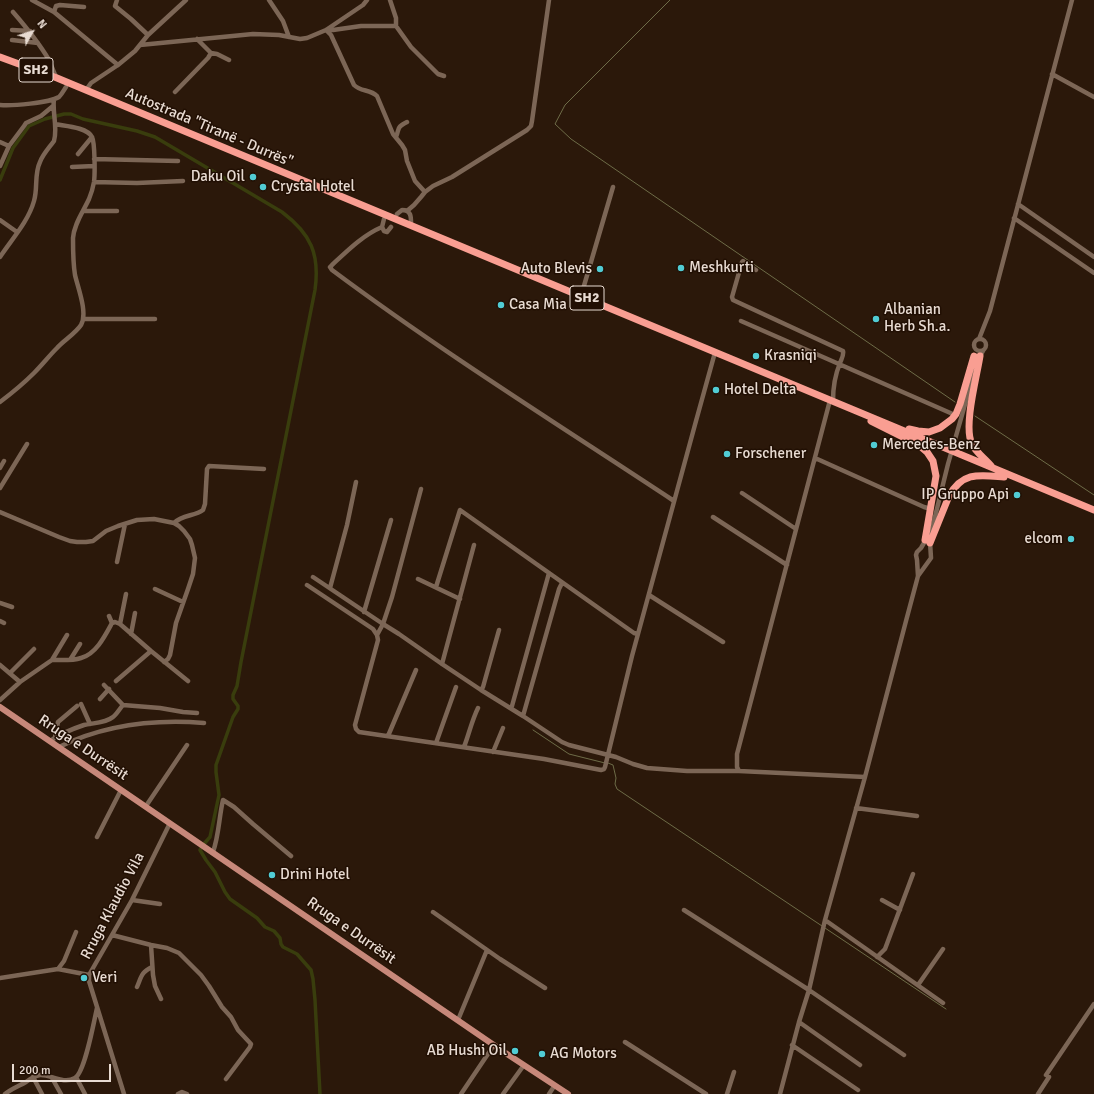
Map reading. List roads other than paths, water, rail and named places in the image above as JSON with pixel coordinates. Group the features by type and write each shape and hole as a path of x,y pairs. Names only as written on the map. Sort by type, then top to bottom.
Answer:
{"highway":[{"name":"Autostrada \"Tiranë - Durrës\"","path":"0,56 57,78 581,296 831,402 871,421 1094,514"},
{"name":"Autostrada \"Tiranë - Durrës\"","path":"0,61 714,356 886,423 1094,510"},
{"path":"886,423 918,431 929,432 940,428 952,420 960,404 978,356"},
{"path":"978,356 968,432 972,445 994,468"},
{"path":"871,421 919,446 927,452 934,464 936,476 928,542"},
{"path":"928,542 949,496 959,482 975,476 1004,477"}],"main road":[{"name":"Rruga e Durrësit","path":"0,707 53,739 59,748 568,1094"}],"street":[{"path":"32,0 54,12 118,65"},
{"path":"117,0 116,6 148,35"},
{"path":"86,90 91,83 118,65 186,0"},
{"path":"269,0 283,22 289,37"},
{"path":"140,45 253,34 265,34 300,39 307,38 326,30 363,5 367,0"},
{"path":"390,0 396,18 396,26 411,47 438,74 444,76"},
{"path":"397,214 402,210 407,211 432,186 452,177 531,126 549,0"},
{"path":"978,356 974,343 985,326 990,311 1072,0"},
{"path":"54,12 56,6 60,5 84,7"},
{"path":"13,12 38,42 49,60 57,78"},
{"path":"326,30 362,26 396,26"},
{"path":"12,30 30,31"},
{"path":"326,30 331,35 354,85 358,89 373,92 377,96 393,134 405,150 407,161 415,181 425,192"},
{"path":"197,39 211,53 217,54 229,60"},
{"path":"12,40 38,42"},
{"path":"175,92 211,53"},
{"path":"1052,74 1094,97"},
{"path":"0,105 15,106 54,99 61,94 66,87"},
{"path":"0,257 27,219 34,202 38,165 54,141 56,134 53,106 54,99"},
{"path":"0,165 9,146 26,123 41,116 53,106"},
{"path":"0,402 21,386 57,347 78,329 82,324 83,319 82,304 73,255 73,236 76,224 90,198 94,182 92,137 87,132 80,129 55,122"},
{"path":"396,137 398,128 407,122"},
{"path":"78,154 92,137"},
{"path":"0,142 9,146"},
{"path":"94,158 178,162"},
{"path":"72,167 94,166"},
{"path":"94,182 137,183 183,181"},
{"path":"581,296 613,187"},
{"path":"1018,204 1094,257"},
{"path":"83,211 117,212"},
{"path":"407,211 411,217 411,226"},
{"path":"1014,218 1094,273"},
{"path":"384,219 382,230 385,232 391,227"},
{"path":"0,220 17,232"},
{"path":"382,227 348,250 332,264 330,267 332,270 366,296 435,343 674,501"},
{"path":"738,771 737,754 831,402 833,388 844,355 843,350 841,349 733,300 732,297 742,262 743,261 756,270"},
{"path":"83,319 155,319"},
{"path":"741,321 955,415"},
{"path":"978,356 986,346 984,341 985,326"},
{"path":"978,339 984,341"},
{"path":"780,1094 824,924 865,777 918,576 931,558 928,542 978,356 978,351 974,347"},
{"path":"307,585 376,632 378,640 355,725 359,732 544,759 600,770 604,768 638,634 714,356"},
{"path":"0,488 27,444"},
{"path":"815,458 931,509"},
{"path":"0,468 4,461"},
{"path":"174,523 199,513 205,508 207,469 209,466 264,469"},
{"path":"330,588 347,526 356,482"},
{"path":"377,635 383,624 421,489"},
{"path":"742,493 796,529"},
{"path":"436,587 460,510 629,630 638,634"},
{"path":"0,512 70,541 93,541 106,531 137,520 145,519 154,519 174,523 184,530 190,539 195,558 193,574 176,623 170,655 164,662"},
{"path":"713,517 787,565"},
{"path":"364,612 391,520"},
{"path":"117,562 125,524"},
{"path":"918,576 916,554 928,542"},
{"path":"442,664 474,545"},
{"path":"921,548 926,548 930,552"},
{"path":"917,560 920,562 927,562"},
{"path":"511,708 549,573"},
{"path":"312,577 562,742 607,760 647,768 687,771 738,771 865,777"},
{"path":"418,579 460,599"},
{"path":"523,716 562,583"},
{"path":"155,589 184,602"},
{"path":"120,624 126,594"},
{"path":"649,595 723,642"},
{"path":"0,603 12,607"},
{"path":"131,634 135,613"},
{"path":"52,660 79,659 91,653 109,631 112,623 109,616"},
{"path":"112,623 115,622 120,624 188,681"},
{"path":"482,690 500,630"},
{"path":"0,700 20,682 52,660 67,635"},
{"path":"70,660 80,644"},
{"path":"10,673 34,649"},
{"path":"116,681 151,651"},
{"path":"0,665 20,682"},
{"path":"388,736 416,670"},
{"path":"104,685 123,705 197,713"},
{"path":"436,743 456,687"},
{"path":"100,699 109,689"},
{"path":"53,739 58,722 79,705 90,724"},
{"path":"53,739 70,730 101,722 113,717 123,705"},
{"path":"464,747 471,728 473,717 478,708"},
{"path":"59,748 67,743 95,733 127,725 180,721 204,723"},
{"path":"493,752 503,728"},
{"path":"146,806 187,746"},
{"path":"97,837 121,790"},
{"path":"210,851 216,841 223,800 234,807 291,856"},
{"path":"856,808 917,816"},
{"name":"Rruga Klaudio Vila","path":"124,1094 89,981 89,975 132,900 170,823"},
{"path":"877,957 885,949 913,874"},
{"path":"132,900 160,904"},
{"path":"882,900 900,910"},
{"path":"684,910 808,990 904,1055"},
{"path":"433,912 545,988"},
{"path":"824,924 877,957 943,1003"},
{"path":"58,969 64,962 76,932"},
{"path":"112,935 175,951 185,959 209,986 222,1007 231,1017 238,1030 251,1044 226,1079"},
{"path":"151,945 155,986 161,999"},
{"path":"918,985 943,949"},
{"path":"458,1020 487,950"},
{"path":"137,987 143,973 152,967"},
{"path":"0,978 58,969 89,975"},
{"path":"1038,1094 1047,1076 1094,1004"},
{"path":"5,1094 33,1077 40,1075 61,1080 69,1080 76,1077 84,1062 97,1008"},
{"path":"798,1022 860,1066"},
{"path":"624,1042 706,1094"},
{"path":"461,1094 494,1045"},
{"path":"792,1045 858,1090"},
{"path":"503,1094 524,1064"},
{"path":"727,1094 734,1072"},
{"path":"33,1077 42,1094"},
{"path":"76,1077 85,1094"},
{"path":"52,1078 61,1094"},
{"path":"549,1094 555,1085"},
{"path":"178,1094 182,1092 187,1094"}],"waterway":[{"path":"670,0 565,105 555,124 571,139 955,402"},
{"path":"0,180 13,148 29,126 45,119 64,114 71,114 83,119 137,131 155,137 282,212 300,228 307,237 311,246 316,266 315,290 237,686 233,695 233,699 238,706 238,709 233,717 216,765 219,795 210,837 200,850 215,872 230,899 257,918 265,927 274,931 280,938 283,947 297,954 311,970 315,1000 320,1094"},
{"path":"975,416 1094,495"},
{"path":"533,730 569,754 605,763"},
{"path":"608,763 613,765 617,789 822,926"},
{"path":"825,928 946,1009"}],"place":[{"name":"Daku Oil","path":"253,177"},
{"name":"Crystal Hotel","path":"263,187"},
{"name":"Meshkurti","path":"681,268"},
{"name":"Auto Blevis","path":"600,269"},
{"name":"Casa Mia","path":"501,305"},
{"name":"Albanian Herb Sh.a.","path":"876,319"},
{"name":"Krasniqi","path":"756,356"},
{"name":"Hotel Delta","path":"716,390"},
{"name":"Mercedes-Benz","path":"874,445"},
{"name":"Forschener","path":"727,454"},
{"name":"IP Gruppo Api","path":"1017,495"},
{"name":"elcom","path":"1071,539"},
{"name":"Drini Hotel","path":"272,875"},
{"name":"Veri","path":"84,978"},
{"name":"AB Hushi Oil","path":"515,1051"},
{"name":"AG Motors","path":"542,1054"}]}
